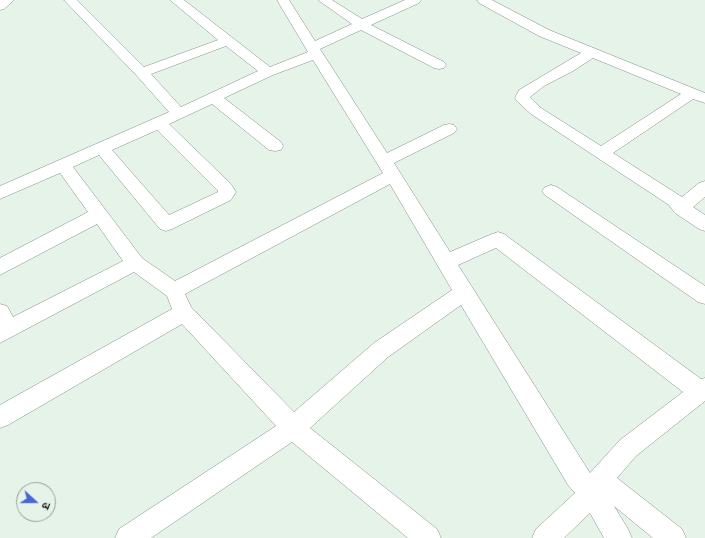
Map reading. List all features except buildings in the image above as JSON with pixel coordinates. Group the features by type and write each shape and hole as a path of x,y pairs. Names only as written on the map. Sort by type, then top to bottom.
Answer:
{"street":[{"path":"0,6 8,0"},
{"path":"70,0 142,73 179,114"},
{"path":"176,0 268,72"},
{"path":"283,0 577,476 673,538"},
{"path":"324,0 362,25 439,65"},
{"path":"0,193 214,98 315,51 362,25 415,0"},
{"path":"482,0 544,33 698,95"},
{"path":"142,73 227,41"},
{"path":"592,52 568,68 538,83 524,93 522,98 536,111 602,152 675,201 681,208 705,224"},
{"path":"602,152 698,95"},
{"path":"214,98 275,146"},
{"path":"102,148 166,224 225,196 227,192 226,188 159,123"},
{"path":"174,291 388,168 449,129"},
{"path":"63,165 135,263 174,291 184,313 293,428 428,538"},
{"path":"681,208 705,187"},
{"path":"551,191 705,296"},
{"path":"0,267 100,214"},
{"path":"445,262 498,239 577,299 702,390 628,448 596,487 545,538"},
{"path":"3,325 135,263"},
{"path":"128,538 293,428 381,350 464,292"},
{"path":"0,417 184,313"},
{"path":"596,487 619,538"}]}
